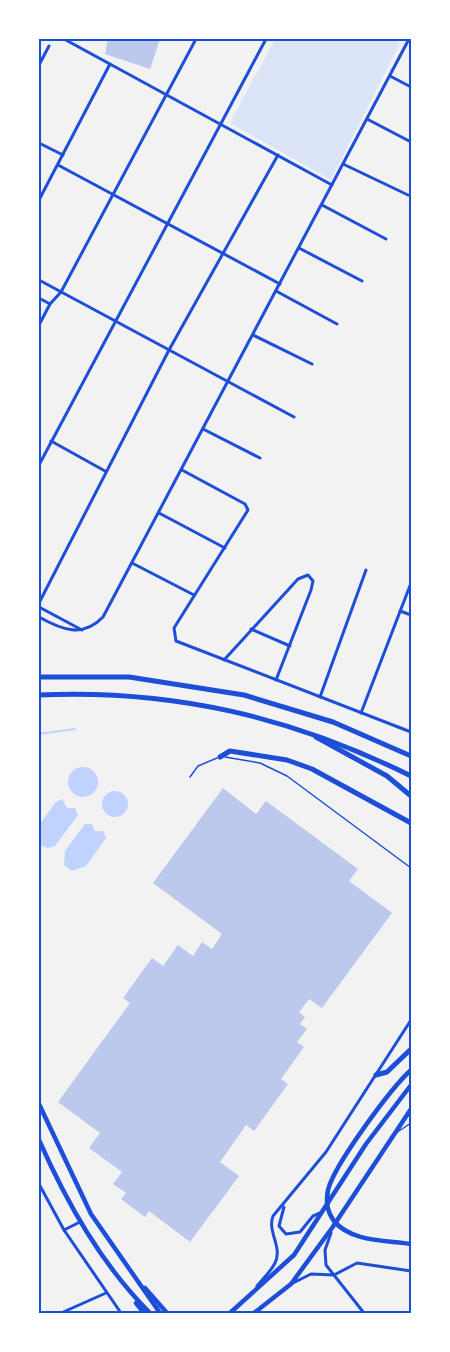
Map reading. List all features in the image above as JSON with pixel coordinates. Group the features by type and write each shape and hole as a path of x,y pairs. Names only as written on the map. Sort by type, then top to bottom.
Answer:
{"highway":[{"path":"39,677 129,677 244,695 288,707 411,754"},
{"path":"39,695 97,694 157,698 250,714 307,731 371,756 411,776"},
{"path":"307,731 325,744 387,776 411,796"},
{"path":"220,757 230,751 297,763 338,782 411,823"},
{"path":"376,1075 387,1072 411,1049"}],"main road":[{"path":"411,1070 393,1086 333,1177 327,1193 327,1204 334,1221 348,1232 411,1244"},
{"path":"230,1313 294,1255 366,1144 411,1085"},
{"path":"39,1104 83,1200 160,1313"},
{"path":"254,1313 291,1284 332,1228 411,1109"},
{"path":"39,1140 80,1222 144,1313"},
{"path":"140,1284 167,1313"},
{"path":"127,1291 150,1313"}],"street":[{"path":"64,39 221,122 332,185"},
{"path":"39,325 50,304 61,292 196,39"},
{"path":"39,465 266,39"},
{"path":"39,617 63,630 83,630 93,626 104,617 409,39"},
{"path":"39,65 49,46"},
{"path":"39,200 110,64"},
{"path":"390,76 411,87"},
{"path":"367,119 411,142"},
{"path":"39,143 63,155"},
{"path":"83,630 39,605 105,471 169,350 278,154"},
{"path":"344,164 408,195"},
{"path":"58,165 280,284"},
{"path":"322,205 386,239"},
{"path":"299,248 362,281"},
{"path":"39,280 294,417"},
{"path":"276,291 337,324"},
{"path":"39,298 50,304"},
{"path":"253,335 312,364"},
{"path":"203,429 260,458"},
{"path":"51,441 105,471"},
{"path":"182,470 245,504 248,512 174,628 175,638 179,643 411,732"},
{"path":"159,513 225,548"},
{"path":"132,563 194,595"},
{"path":"320,697 366,570"},
{"path":"224,660 298,579 308,575 313,580 311,590 276,680"},
{"path":"361,713 411,583"},
{"path":"400,611 411,615"},
{"path":"251,629 290,646"},
{"path":"250,1294 276,1262 278,1251 272,1220 326,1152 411,1020"},
{"path":"39,1184 64,1230 121,1313"},
{"path":"285,1205 279,1226 286,1234 300,1232 313,1216 322,1212"},
{"path":"64,1230 80,1222"},
{"path":"332,1228 324,1256 326,1265 364,1313"},
{"path":"291,1284 312,1274 334,1275 357,1263 411,1271"},
{"path":"62,1313 106,1293"}],"lane":[{"path":"190,777 201,764 220,757 260,763 287,776 411,868"},
{"path":"393,1135 411,1123"}],"shaded area":[{"path":"275,39 392,39 400,43 331,180 230,123"}],"water":[{"path":"83,767 93,772 98,782 93,792 83,797 73,792 68,782 73,772"},
{"path":"115,791 124,795 128,804 124,813 115,817 106,813 102,804 106,795"},
{"path":"62,799 67,808 75,808 78,815 55,846 48,848 39,845 39,825 56,802"},
{"path":"85,824 92,824 95,831 103,831 106,838 86,866 72,871 64,865 65,851"}],"building":[{"path":"108,39 160,39 150,69 105,54"},
{"path":"223,788 256,814 266,801 358,869 349,881 392,913 322,1008 309,999 299,1012 305,1017 300,1024 307,1029 297,1042 304,1047 281,1079 288,1084 254,1131 246,1125 220,1162 239,1176 190,1242 149,1211 145,1217 121,1199 126,1193 113,1184 122,1172 89,1148 100,1133 58,1102 130,1003 123,998 152,958 163,966 178,945 193,956 202,942 212,949 222,934 153,883"}],"waterway":[{"path":"39,734 75,729"}]}
